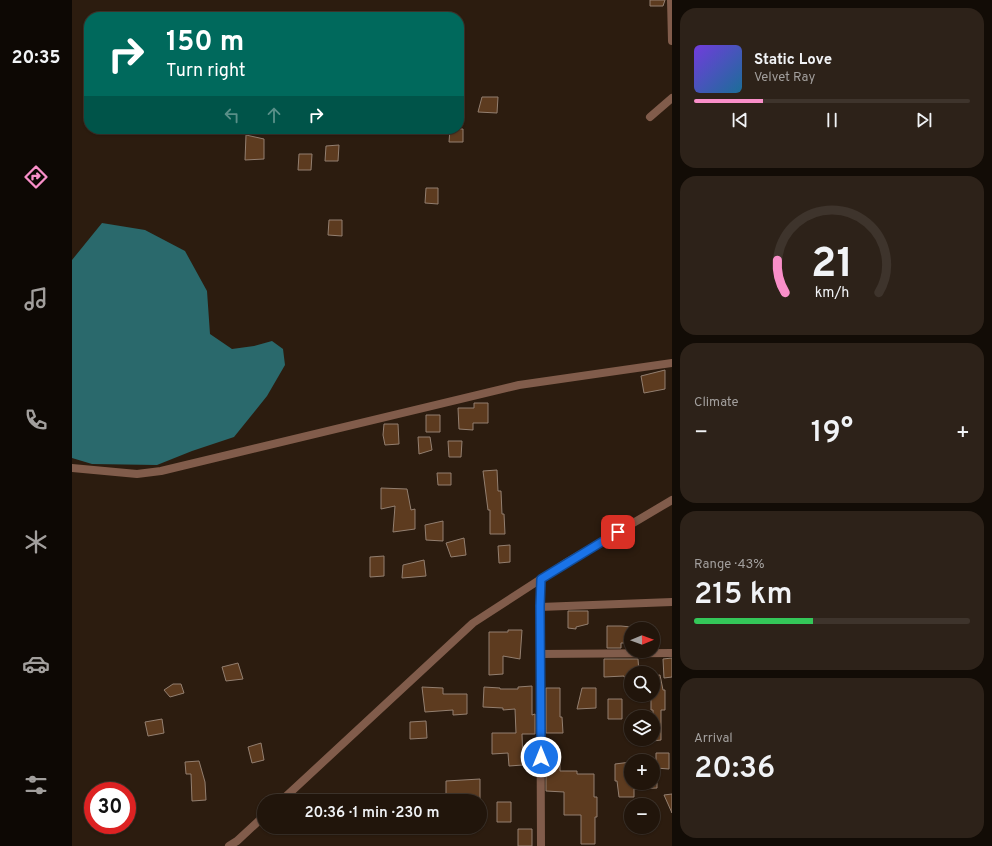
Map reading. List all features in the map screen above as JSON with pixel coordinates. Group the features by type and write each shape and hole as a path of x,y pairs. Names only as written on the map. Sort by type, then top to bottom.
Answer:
{"street":[{"path":"671,0 672,41"},
{"path":"650,117 670,102"},
{"path":"72,468 137,474 161,471 519,385 672,363"},
{"path":"289,794 473,623 541,579 672,500"},
{"path":"541,579 541,846"},
{"path":"540,606 672,602"},
{"path":"540,654 672,653"},
{"path":"229,846 237,841 257,822"}],"water":[{"path":"102,223 145,230 185,251 207,291 210,334 232,349 254,346 272,341 283,349 285,365 267,396 234,437 157,465 92,464 72,458 72,260"}],"building":[{"path":"650,0 665,0 663,6 650,6"},
{"path":"482,97 498,97 497,113 478,112"},
{"path":"450,134 463,134 463,142 449,142"},
{"path":"246,135 264,139 264,159 245,160"},
{"path":"339,145 338,161 325,161 326,146"},
{"path":"299,154 312,154 311,170 298,170"},
{"path":"426,188 438,188 438,204 425,203"},
{"path":"329,220 342,220 342,236 328,235"},
{"path":"665,370 665,389 644,393 641,376"},
{"path":"474,403 488,403 488,423 473,423 473,430 459,429 458,408 474,408"},
{"path":"426,415 440,415 440,432 426,432"},
{"path":"384,424 398,424 399,444 385,445 383,435"},
{"path":"418,437 430,437 432,450 419,454"},
{"path":"448,441 462,441 461,457 449,457"},
{"path":"497,470 498,491 501,491 505,534 490,534 490,510 488,510 483,471"},
{"path":"437,473 451,473 451,485 438,485"},
{"path":"381,488 407,489 411,510 415,509 415,529 393,532 395,506 381,509"},
{"path":"443,521 443,541 426,540 425,525"},
{"path":"464,538 466,555 451,557 446,543"},
{"path":"510,545 510,562 499,563 498,546"},
{"path":"384,556 384,576 370,577 370,557"},
{"path":"424,560 426,576 402,578 403,565"},
{"path":"568,611 588,611 588,624 576,627 576,629 568,628"},
{"path":"607,626 624,626 624,643 621,643 621,648 607,648"},
{"path":"508,630 522,630 520,659 503,656 503,674 489,675 489,632 508,632"},
{"path":"672,658 672,677 664,678 663,659"},
{"path":"604,659 638,659 638,666 624,666 624,676 604,677"},
{"path":"238,663 243,679 226,681 222,667"},
{"path":"660,675 663,690 665,690 665,710 661,710 661,740 660,710 651,710 651,702 660,702"},
{"path":"173,684 181,684 184,693 170,697 164,690"},
{"path":"532,686 532,715 535,714 535,734 522,734 523,765 509,766 508,753 492,754 492,733 516,733 515,709 503,710 503,708 483,707 484,687 518,689 518,687"},
{"path":"422,687 443,688 443,694 467,694 467,714 453,715 453,710 425,712"},
{"path":"546,688 560,688 560,717 562,717 563,733 546,733"},
{"path":"582,688 596,688 596,708 577,709"},
{"path":"608,699 622,699 622,719 608,719"},
{"path":"162,719 164,733 148,736 145,722"},
{"path":"426,721 427,738 410,739 410,722"},
{"path":"261,743 264,760 252,763 248,747"},
{"path":"546,749 560,749 560,771 577,771 577,774 594,774 594,797 597,797 595,844 581,844 581,815 564,815 564,792 546,791"},
{"path":"669,753 669,769 660,768 660,754 656,754"},
{"path":"199,761 205,782 206,800 192,801 191,774 186,774 185,762"},
{"path":"624,763 624,790 634,790 634,797 619,797 617,781 615,781 615,764"},
{"path":"480,779 480,794 446,794 446,781"},
{"path":"672,794 672,813 664,795"},
{"path":"497,802 511,802 511,822 497,822"},
{"path":"518,829 532,829 532,846 518,846"}],"route":[{"path":"541,757 541,579 618,532"}]}
